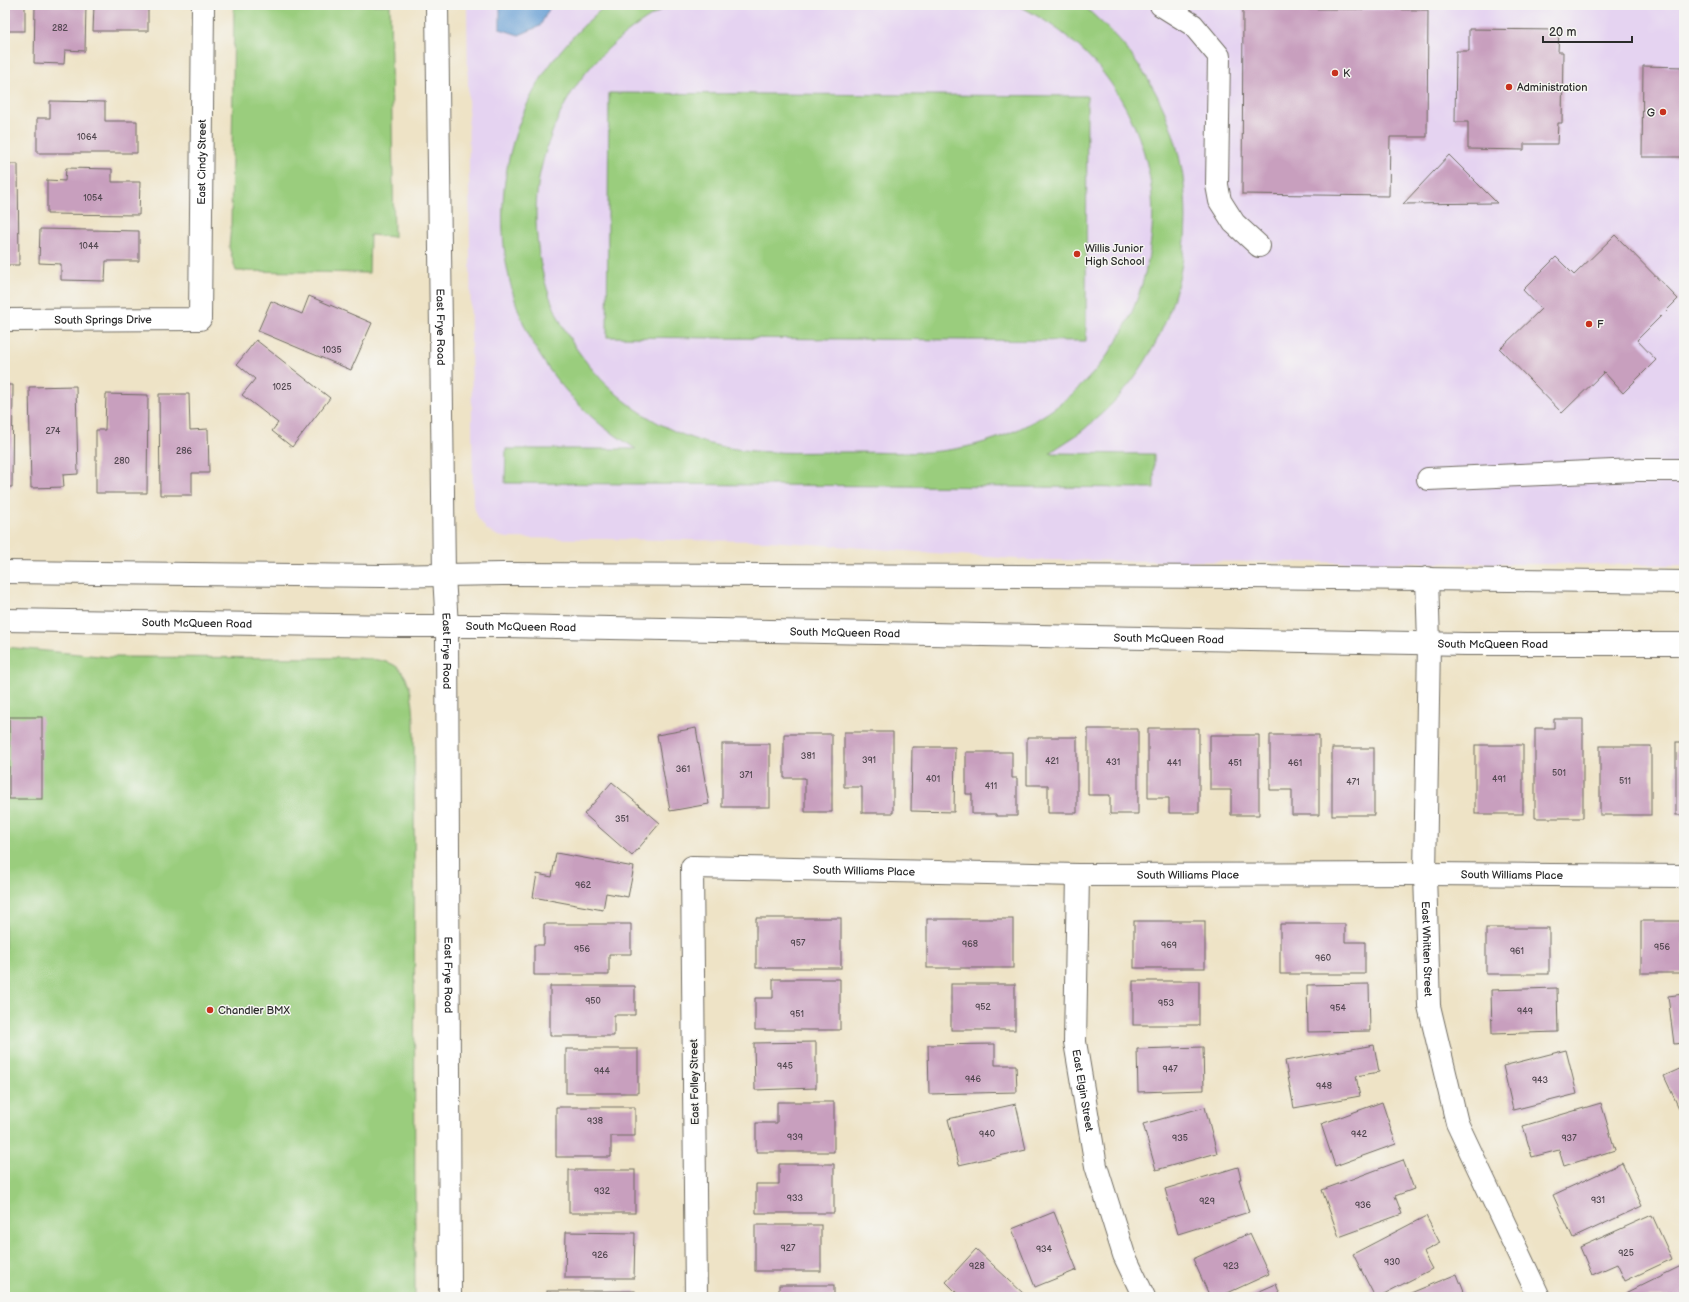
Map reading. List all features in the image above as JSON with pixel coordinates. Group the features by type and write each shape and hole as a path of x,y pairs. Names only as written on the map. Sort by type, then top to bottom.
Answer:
{"street":[{"name":"East Cindy Street","path":"200,319 203,5"},
{"name":"East Frye Road","path":"437,5 444,575 447,627 450,1297"},
{"path":"1161,5 1193,25 1219,56 1217,185 1220,201 1234,223 1259,246"},
{"name":"South Springs Drive","path":"5,320 200,319"},
{"path":"1428,479 1637,470 1684,470"},
{"path":"5,572 374,576 1426,578 1684,582"},
{"name":"East Whitten Street","path":"1426,578 1429,642 1425,874 1428,1006 1457,1123 1539,1297"},
{"name":"South McQueen Road","path":"5,620 447,627 512,626 1157,639 1429,642 1466,644 1684,644"},
{"name":"South Williams Place","path":"692,867 1078,875 1425,874 1684,876"},
{"name":"East Folley Street","path":"692,867 696,1297"},
{"name":"East Elgin Street","path":"1078,875 1075,1042 1096,1166 1124,1255 1144,1297"}],"shaded area":[{"name":"Willis Junior High School","path":"467,5 1684,5 1684,565 1030,560 769,541 508,538 498,536 487,530 478,518 473,504"}],"green space":[{"path":"234,5 390,5 394,237 370,235 369,273 236,271 229,247 231,226"},
{"path":"606,5 670,5 622,36 602,54 570,95 558,118 548,144 540,173 538,189 536,213 537,237 542,272 553,304 568,335 587,363 611,388 638,410 667,428 700,441 718,446 755,451 902,453 955,449 995,439 1032,422 1064,401 1092,374 1116,343 1134,308 1146,270 1152,229 1152,203 1149,177 1143,150 1134,125 1122,101 1107,78 1090,58 1058,30 1018,5 1084,6 1127,49 1156,93 1173,133 1183,175 1186,219 1182,262 1172,304 1155,345 1126,389 1102,414 1082,431 1050,453 1154,454 1154,488 505,483 506,449 636,449 606,429 580,406 557,380 535,347 519,311 508,273 503,234 504,194 510,155 522,117 539,82 553,61 578,32"},
{"path":"609,93 1087,96 1086,341 607,337"},
{"name":"Chandler BMX","path":"5,647 110,657 356,658 381,660 390,663 400,670 405,676 410,690 414,722 415,1297 5,1297"}],"water":[{"path":"500,5 551,5 540,26 519,35 500,29"}],"building":[{"path":"5,5 25,5 25,31 5,31"},
{"path":"35,5 86,5 85,51 65,50 64,64 34,63"},
{"path":"94,5 148,5 148,31 93,31"},
{"name":"K","path":"1243,8 1428,10 1427,137 1390,137 1389,196 1242,194"},
{"name":"Administration","path":"1469,29 1559,30 1558,52 1563,52 1562,123 1558,123 1557,144 1524,144 1524,150 1468,149 1468,122 1455,122 1456,51 1469,51"},
{"name":"G","path":"1643,66 1684,67 1684,157 1642,157"},
{"path":"50,101 105,102 105,121 137,121 137,153 37,153 37,118 50,118"},
{"path":"1449,155 1497,203 1403,204"},
{"path":"5,164 18,164 19,265 5,265"},
{"path":"66,168 112,169 112,182 140,182 139,215 47,214 47,180 65,181"},
{"path":"40,229 139,231 139,261 106,261 105,281 61,280 61,264 39,263"},
{"name":"F","path":"1615,235 1678,299 1637,340 1656,360 1623,393 1604,372 1562,413 1500,349 1541,309 1523,290 1556,257 1574,275"},
{"path":"309,296 372,323 351,370 258,331 271,301 302,314"},
{"path":"256,340 330,398 292,447 272,431 278,423 242,395 255,379 237,364"},
{"path":"5,385 13,385 12,487 5,487"},
{"path":"76,386 78,474 63,475 64,487 31,488 29,387"},
{"path":"106,394 148,395 147,493 96,493 96,430 105,430"},
{"path":"159,394 189,394 190,430 208,429 209,473 192,473 192,495 160,495"},
{"path":"9,717 42,717 42,799 9,799"},
{"path":"1554,719 1583,719 1583,818 1535,818 1535,728 1554,728"},
{"path":"696,728 709,804 670,811 657,735"},
{"path":"1148,728 1199,728 1199,813 1169,813 1169,798 1148,798"},
{"path":"1088,729 1138,729 1138,814 1110,814 1110,795 1088,795"},
{"path":"844,732 893,732 893,813 862,813 862,787 844,787"},
{"path":"784,734 832,734 832,812 805,812 805,778 784,778"},
{"path":"1210,735 1259,735 1259,815 1231,815 1231,790 1210,790"},
{"path":"1270,735 1319,735 1319,815 1292,815 1292,790 1270,790"},
{"path":"1027,737 1077,737 1077,813 1048,813 1048,785 1027,785"},
{"path":"1676,742 1684,742 1684,815 1676,815"},
{"path":"722,744 770,744 770,807 722,807"},
{"path":"1475,745 1523,745 1523,814 1475,814"},
{"path":"1600,746 1651,746 1651,815 1600,815"},
{"path":"912,747 955,747 954,812 911,811"},
{"path":"1332,748 1374,748 1374,815 1332,815"},
{"path":"966,752 1012,752 1012,778 1017,778 1017,816 972,814 972,794 966,794"},
{"path":"612,782 660,823 632,856 584,814"},
{"path":"556,853 634,867 628,897 606,893 603,910 533,897 537,874 552,877"},
{"path":"756,918 841,918 841,968 756,968"},
{"path":"927,919 1013,919 1013,968 927,968"},
{"path":"1134,921 1205,921 1205,968 1134,968"},
{"path":"1641,921 1684,921 1684,973 1641,973"},
{"path":"544,924 631,924 631,954 609,954 609,975 534,975 534,945 544,945"},
{"path":"1280,924 1345,924 1345,942 1365,942 1365,974 1280,974"},
{"path":"1486,928 1549,928 1549,974 1486,974"},
{"path":"773,979 840,979 840,1030 755,1030 755,998 773,998"},
{"path":"1133,981 1199,981 1199,1025 1133,1025"},
{"path":"951,984 1015,984 1015,1030 951,1030"},
{"path":"1369,984 1370,1031 1308,1032 1307,985"},
{"path":"550,986 635,986 635,1015 614,1015 614,1036 550,1036"},
{"path":"1557,988 1558,1032 1492,1034 1491,990"},
{"path":"1684,994 1684,1043 1674,1044 1668,996"},
{"path":"816,1042 816,1088 755,1090 754,1043"},
{"path":"995,1044 995,1065 1016,1065 1017,1092 929,1094 928,1045"},
{"path":"1374,1045 1379,1072 1356,1076 1360,1096 1294,1108 1285,1061"},
{"path":"1203,1047 1204,1090 1138,1092 1137,1049"},
{"path":"566,1049 638,1049 638,1093 566,1093"},
{"path":"1566,1050 1577,1094 1513,1110 1503,1066"},
{"path":"1684,1067 1684,1119 1664,1076"},
{"path":"777,1102 834,1102 834,1152 756,1152 756,1123 777,1123"},
{"path":"1382,1102 1396,1144 1335,1166 1321,1124"},
{"path":"1601,1103 1615,1150 1564,1166 1559,1150 1532,1157 1523,1126"},
{"path":"1016,1104 1026,1150 959,1165 948,1119"},
{"path":"556,1107 635,1107 635,1136 611,1136 611,1157 556,1157"},
{"path":"1205,1107 1217,1153 1156,1170 1143,1124"},
{"path":"1403,1160 1414,1189 1395,1196 1402,1214 1339,1237 1322,1190"},
{"path":"1622,1163 1642,1206 1573,1238 1553,1195"},
{"path":"779,1164 834,1164 834,1213 756,1213 756,1184 779,1184"},
{"path":"1238,1167 1241,1179 1239,1179 1249,1212 1178,1234 1165,1189"},
{"path":"569,1170 635,1170 635,1213 569,1213"},
{"path":"1054,1212 1077,1270 1035,1287 1012,1229"},
{"path":"1652,1215 1672,1259 1625,1281 1617,1264 1592,1275 1580,1247"},
{"path":"1426,1216 1440,1243 1423,1252 1432,1269 1378,1297 1375,1297 1353,1254"},
{"path":"755,1225 821,1225 821,1271 755,1271"},
{"path":"566,1232 635,1233 634,1278 565,1278"},
{"path":"1250,1233 1269,1274 1219,1297 1210,1297 1193,1259"},
{"path":"976,1249 1025,1295 1024,1297 961,1297 946,1282"},
{"path":"1681,1266 1684,1273 1684,1297 1618,1297"},
{"path":"1457,1274 1466,1297 1401,1297"},
{"path":"1276,1284 1281,1297 1246,1297"},
{"path":"779,1285 834,1285 834,1297 779,1297"},
{"path":"547,1291 635,1291 635,1297 547,1297"}],"place":[{"name":"K","path":"1335,73"},
{"name":"Administration","path":"1509,87"},
{"name":"G","path":"1663,112"},
{"name":"Willis Junior High School","path":"1077,254"},
{"name":"F","path":"1589,324"},
{"name":"Chandler BMX","path":"210,1010"}]}
